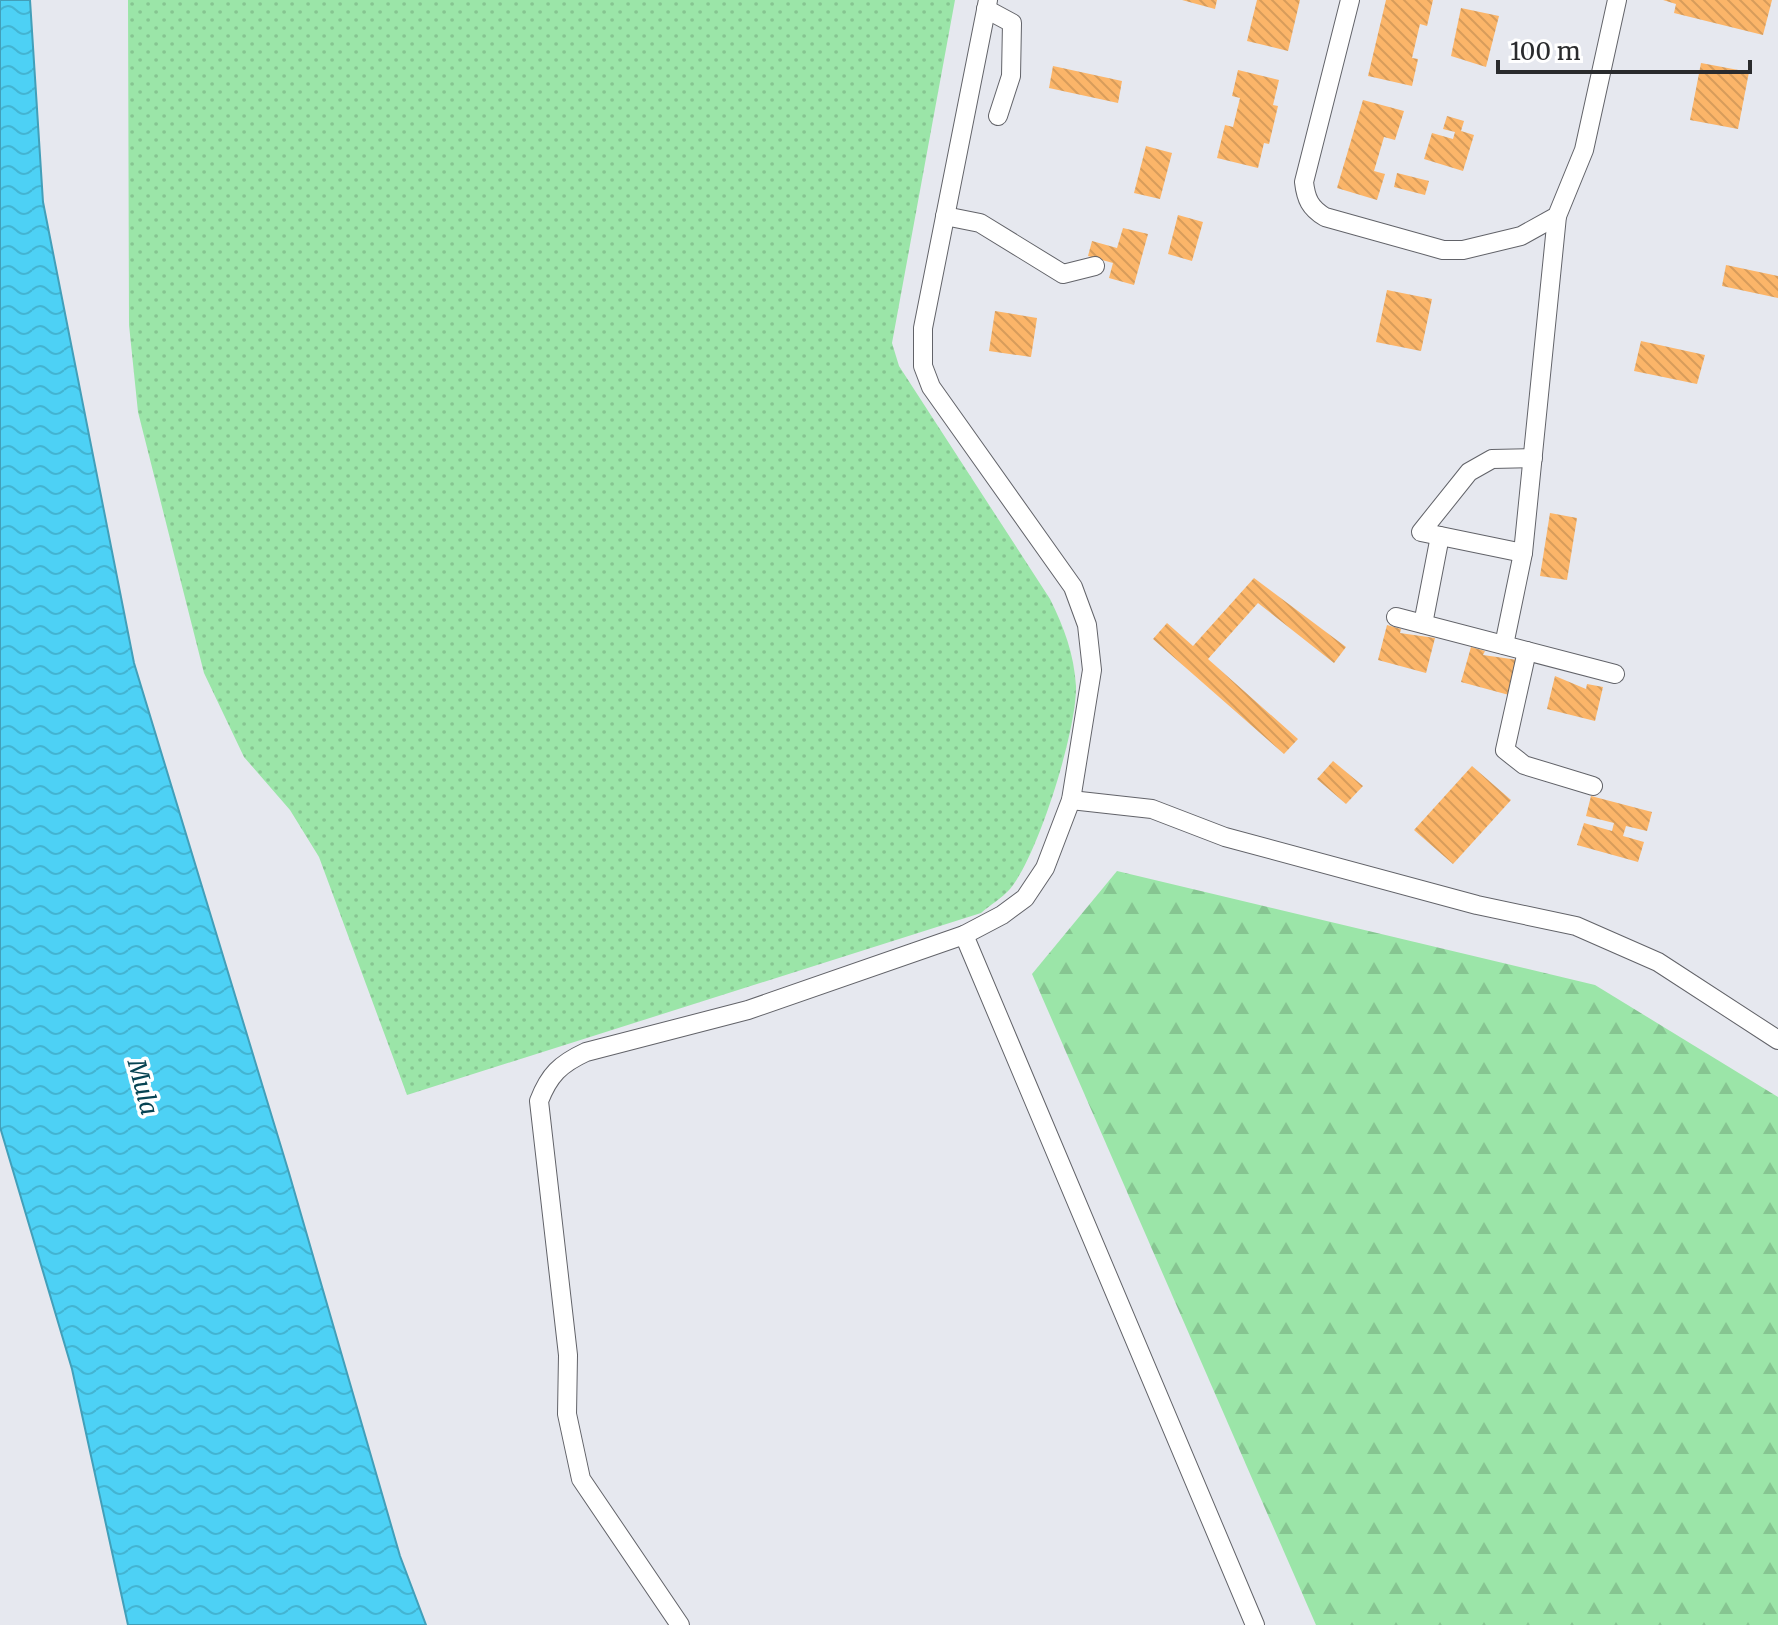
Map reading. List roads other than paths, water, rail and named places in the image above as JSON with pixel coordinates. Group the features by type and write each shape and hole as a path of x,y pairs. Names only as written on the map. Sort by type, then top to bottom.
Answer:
{"lane":[{"path":"1350,0 1304,182 1306,198 1314,210 1325,217 1443,250 1463,250 1521,236 1557,216"},
{"path":"1504,645 1523,553 1557,216 1584,150 1617,0"},
{"path":"680,1625 581,1479 567,1414 568,1355 539,1101 548,1078 564,1062 586,1052 748,1010 964,935 1002,915 1025,898 1045,868 1071,800 1092,670 1087,625 1073,587 931,387 923,366 923,328 987,5 1012,23 1011,76 998,116"},
{"path":"945,216 980,223 1063,274 1095,266"},
{"path":"1523,553 1421,532 1469,472 1492,459 1533,458"},
{"path":"1423,624 1440,536"},
{"path":"1396,617 1615,674"},
{"path":"1527,651 1505,750 1524,765 1593,786"},
{"path":"1071,800 1152,809 1225,837 1477,905 1576,926 1658,962 1778,1040"},
{"path":"964,935 1255,1625"}],"water":[{"name":"Mula","path":"0,0 30,0 43,202 134,663 289,1173 400,1556 426,1625 128,1625 72,1369 0,1127"}]}
